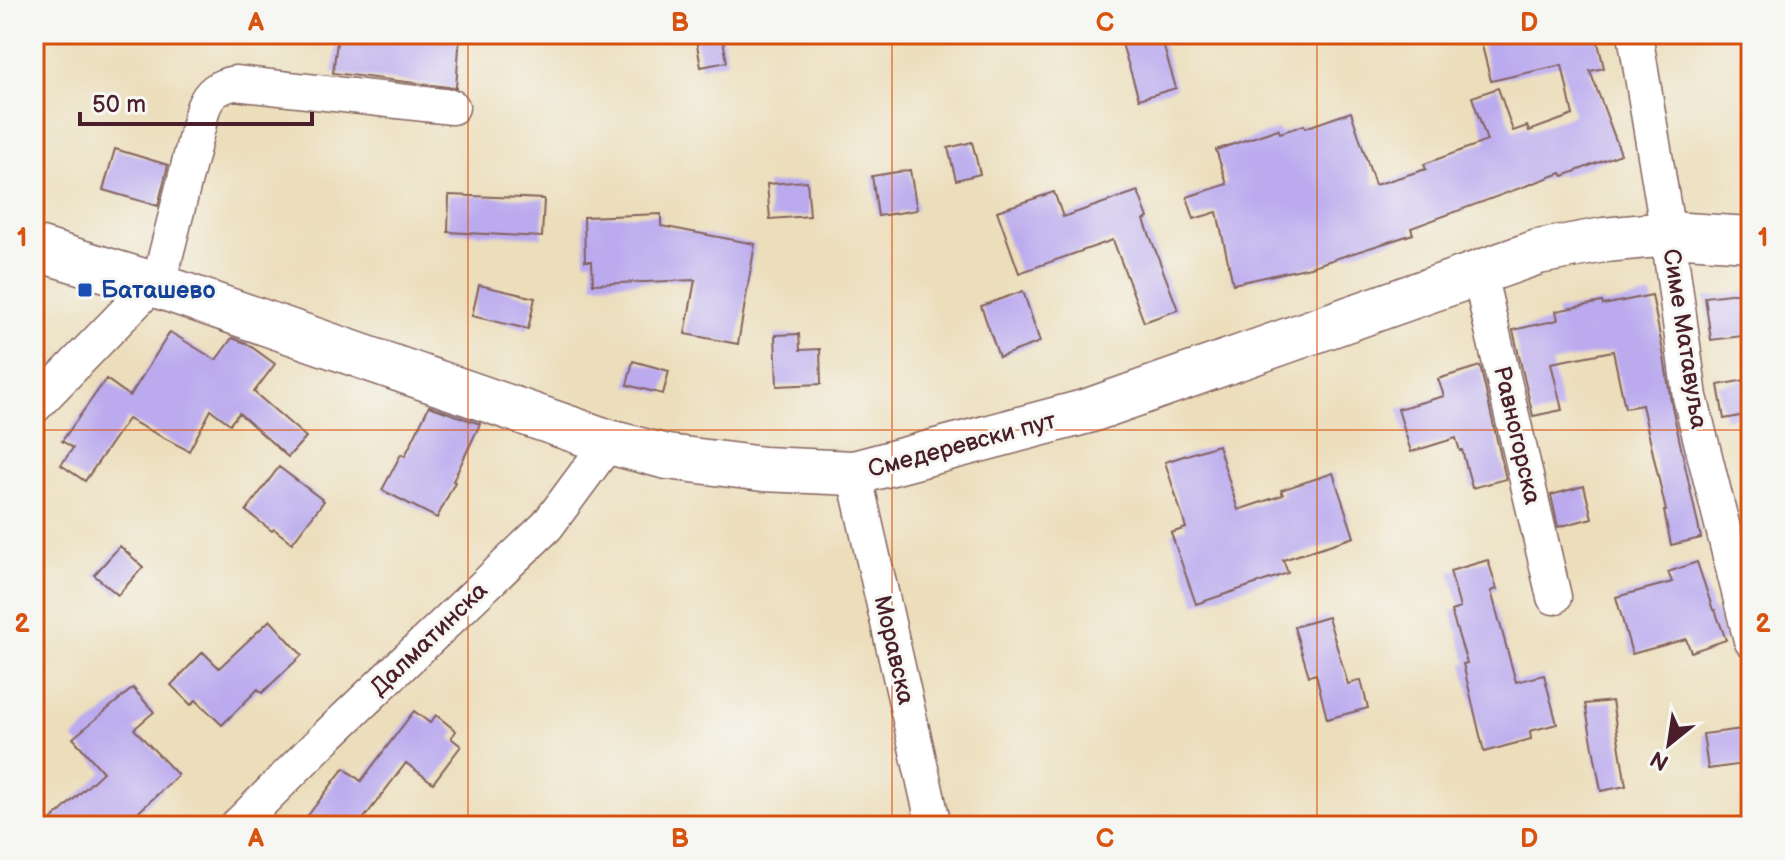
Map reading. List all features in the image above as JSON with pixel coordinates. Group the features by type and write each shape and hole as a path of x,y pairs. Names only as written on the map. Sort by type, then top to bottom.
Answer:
{"street":[{"name":"Симе Матавуља","path":"1635,34 1668,234 1690,397 1751,640"},
{"path":"34,407 153,284 163,266 203,108 216,90 235,83 452,107"},
{"name":"Смедеревски пут","path":"34,248 153,284 609,442 681,459 763,469 854,473 1088,411 1538,252 1604,240 1668,234 1751,239"},
{"name":"Равногорска","path":"1479,273 1554,597"},
{"name":"Далматинска","path":"237,826 547,526 609,442"},
{"name":"Моравска","path":"854,473 934,826"}],"building":[{"path":"338,34 460,34 456,88 333,73"},
{"path":"695,34 722,34 727,62 701,67"},
{"path":"1119,34 1160,34 1176,88 1139,99"},
{"path":"1479,34 1596,34 1604,68 1590,71 1621,154 1411,228 1413,234 1310,267 1233,284 1217,212 1194,219 1187,197 1227,184 1216,150 1278,129 1280,133 1304,125 1305,128 1351,112 1375,185 1426,169 1424,164 1487,141 1472,97 1498,88 1513,131 1527,126 1529,131 1573,115 1562,65 1491,81"},
{"path":"972,142 980,174 956,180 948,148"},
{"path":"115,149 168,165 158,206 103,190"},
{"path":"910,170 917,210 878,216 872,176"},
{"path":"807,181 810,216 770,219 767,184"},
{"path":"1138,191 1148,218 1144,220 1178,310 1144,322 1113,240 1019,273 997,211 1054,192 1063,217"},
{"path":"449,195 544,199 542,237 448,232"},
{"path":"661,214 661,226 755,244 738,344 685,334 695,280 593,284 592,261 585,261 584,217"},
{"path":"479,285 535,298 528,329 472,316"},
{"path":"1023,291 1040,342 999,357 981,306"},
{"path":"1745,292 1751,335 1711,340 1705,297"},
{"path":"1652,295 1671,402 1701,538 1671,545 1642,405 1625,408 1613,351 1551,363 1562,410 1533,416 1513,330 1558,320 1556,311"},
{"path":"170,332 216,360 232,338 246,343 275,364 254,392 306,437 288,457 239,413 230,424 211,410 189,451 128,419 85,481 61,465 73,448 62,441 106,379 130,396"},
{"path":"799,334 800,350 820,349 821,384 777,386 775,335"},
{"path":"633,361 669,371 663,394 627,385"},
{"path":"1480,366 1506,479 1472,488 1456,438 1411,452 1398,409 1444,396 1438,379"},
{"path":"1751,379 1751,414 1724,419 1718,385"},
{"path":"429,406 480,424 437,518 382,490 401,454 405,456"},
{"path":"1218,445 1238,510 1283,495 1281,490 1333,473 1354,537 1283,560 1288,573 1196,604 1171,533 1186,528 1165,462"},
{"path":"279,467 324,501 292,543 246,511"},
{"path":"1584,486 1592,518 1558,527 1551,495"},
{"path":"120,546 143,567 118,595 94,575"},
{"path":"1488,560 1497,589 1491,591 1516,682 1544,675 1557,724 1530,731 1531,739 1484,752 1463,664 1467,663 1451,611 1460,608 1450,571"},
{"path":"1697,562 1726,640 1691,652 1686,639 1632,654 1616,597 1672,582 1668,572"},
{"path":"1328,617 1348,684 1361,680 1368,708 1327,719 1316,674 1309,676 1294,627"},
{"path":"270,620 302,655 262,693 258,689 222,725 196,700 191,705 171,685 203,652 219,668"},
{"path":"133,688 154,712 134,729 178,775 124,826 45,826 103,772 73,738"},
{"path":"1612,701 1626,786 1601,791 1585,704"},
{"path":"414,711 430,723 436,715 456,731 451,738 461,746 433,783 406,763 358,826 300,826 344,768 361,781"},
{"path":"1751,728 1751,763 1708,769 1703,734"}],"place":[{"name":"Баташево","path":"85,290"}]}
